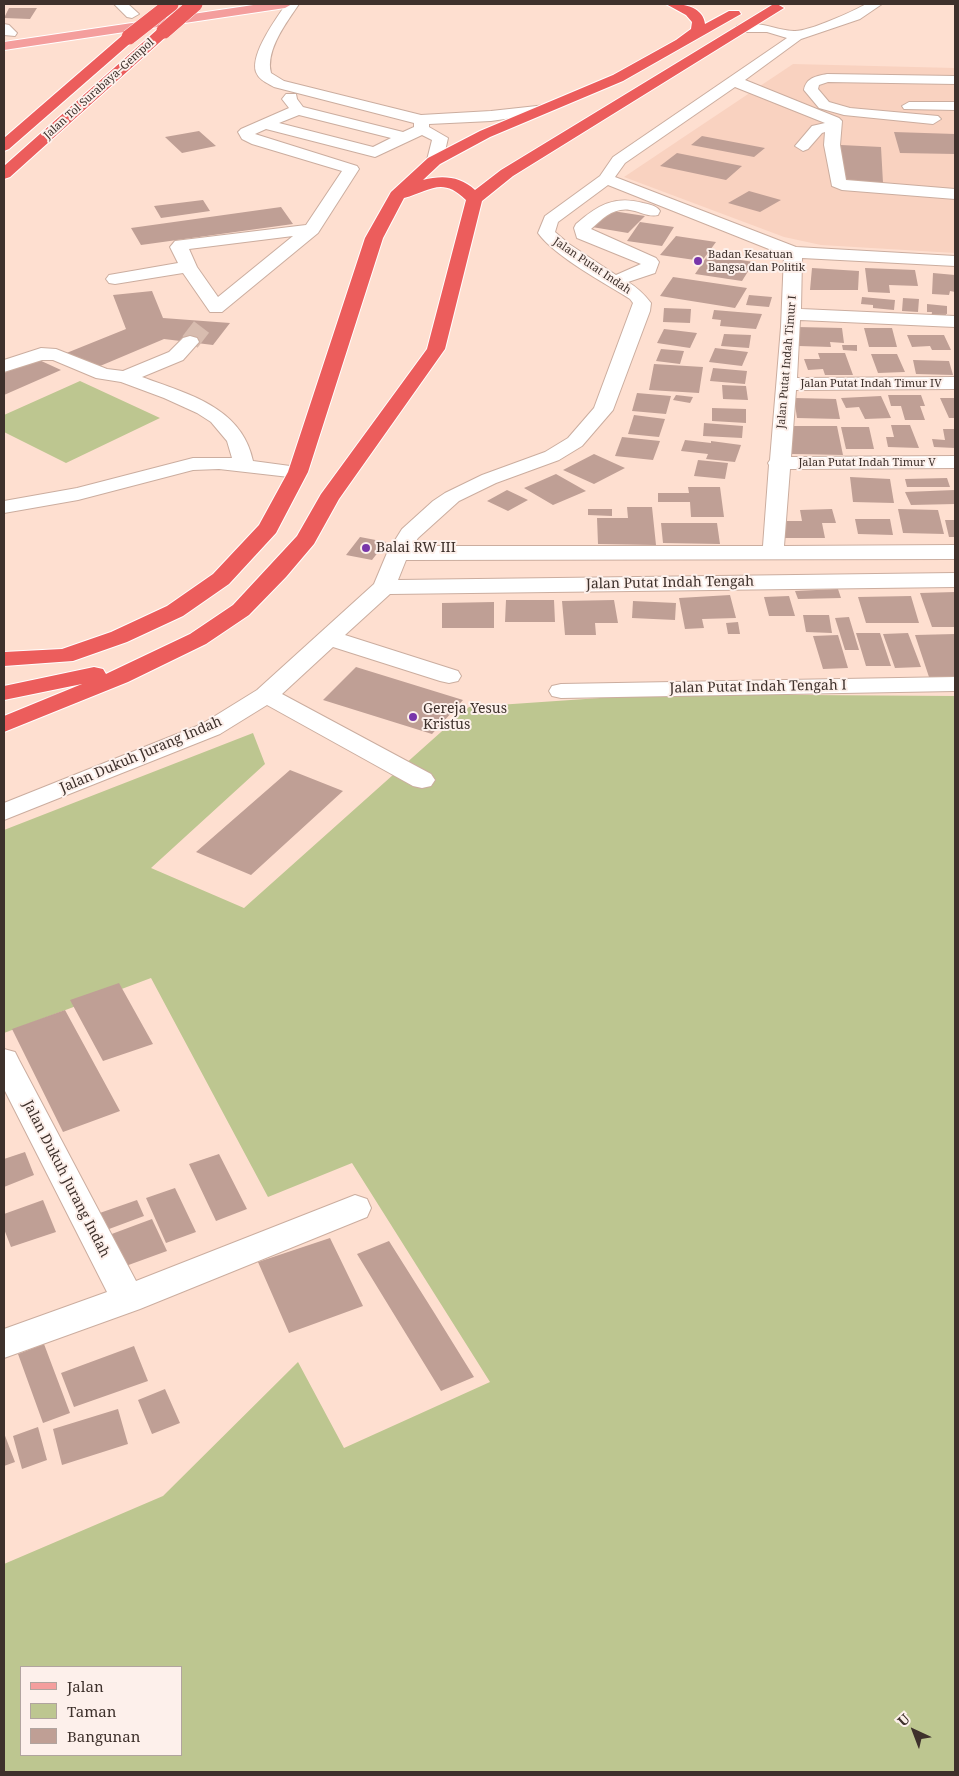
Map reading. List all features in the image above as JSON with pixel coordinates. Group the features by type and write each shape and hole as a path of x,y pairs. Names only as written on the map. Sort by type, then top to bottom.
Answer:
{"highway":[{"name":"Jalan Tol Surabaya–Gempol","path":"4,146 129,36 171,4"},
{"name":"Jalan Tol Surabaya–Gempol","path":"4,174 195,4"},
{"path":"672,4 688,10 700,22 697,30 679,45"},
{"path":"4,724 119,677 198,639 241,610 306,540 329,499 436,349 474,199 507,173 780,6"},
{"path":"4,672 65,656 119,637 175,611 221,579 268,528 298,472 374,238 397,195 435,160 485,134 618,78 747,7"},
{"path":"435,160 457,172 477,174 507,173"},
{"path":"397,195 415,187 435,182 460,186 474,199"},
{"path":"4,659 65,656"},
{"path":"4,693 147,662"}],"main road":[{"path":"5,35 202,4"},
{"path":"5,35 285,4"}],"street":[{"path":"120,4 132,14"},
{"path":"292,4 264,56 262,69 267,77 297,90 421,124 440,138 435,160"},
{"path":"742,30 767,28 796,36 856,16 875,4"},
{"path":"780,6 796,36"},
{"name":"Jalan Putat Indah","path":"384,587 398,553 410,534 452,497 489,479 552,456 575,442 594,423 603,410 641,311 642,303 636,295 563,248 546,233 551,220 606,179 619,160 792,42 796,36"},
{"path":"941,121 890,98 820,78 812,83 811,90 824,104 890,98 955,92"},
{"path":"890,98 955,80"},
{"path":"734,81 834,123"},
{"path":"297,90 289,99 298,110 403,137"},
{"path":"890,98 955,106"},
{"path":"312,229 181,245 179,247 211,314 312,229 351,169 375,152 403,137 421,124 546,109"},
{"path":"298,110 268,125 246,132 247,136 280,149 351,169"},
{"path":"803,146 817,129 834,123 941,121"},
{"path":"834,123 832,145 838,183 842,185 955,194"},
{"path":"268,125 375,152"},
{"path":"606,179 793,252 955,261"},
{"path":"615,281 642,273 651,266 650,262 583,234 582,228 605,207 618,203 630,204 688,223 702,216"},
{"name":"Jalan Putat Indah Timur I","path":"773,553 778,464 793,314 793,252"},
{"path":"115,279 188,267"},
{"path":"793,314 955,322"},
{"path":"125,377 176,356 190,342"},
{"path":"4,366 40,354 56,355 103,374 125,377 199,406 226,423 237,440 244,467"},
{"name":"Jalan Putat Indah Timur IV","path":"786,384 955,383"},
{"path":"4,507 78,494 193,464 219,462 244,467 298,472"},
{"name":"Jalan Putat Indah Timur V","path":"778,464 955,462"},
{"name":"Jalan Putat Indah Tengah","path":"398,553 955,552"},
{"name":"Jalan Putat Indah Tengah","path":"384,587 955,580"},
{"name":"Jalan Dukuh Jurang Indah","path":"4,812 211,728 266,695 384,587"},
{"path":"329,638 449,676"},
{"name":"Jalan Putat Indah Tengah I","path":"561,691 955,684"},
{"path":"266,695 422,780"},
{"name":"Jalan Dukuh Jurang Indah","path":"4,1060 128,1299"},
{"path":"4,1344 128,1299 356,1208"}],"shaded area":[{"path":"793,64 955,68 955,253 821,245 784,237 624,177"}],"green space":[{"path":"80,381 160,418 66,463 4,432 4,415"},
{"path":"658,694 955,696 955,1772 4,1772 4,1564 163,1496 298,1362 344,1448 490,1382 352,1163 268,1197 151,978 4,1033 4,830 253,733 265,764 151,868 244,908 469,707"}],"building":[{"path":"9,8 37,8 30,19 4,18"},
{"path":"199,131 216,146 182,153 165,137"},
{"path":"894,132 955,134 955,154 900,153"},
{"path":"702,136 765,148 754,157 691,145"},
{"path":"841,145 881,147 883,183 841,181"},
{"path":"677,153 742,166 726,180 660,166"},
{"path":"749,191 781,200 760,212 728,203"},
{"path":"203,200 210,211 161,218 154,206"},
{"path":"281,207 293,224 141,245 131,228"},
{"path":"606,210 645,216 628,233 592,227"},
{"path":"640,222 674,227 662,246 627,241"},
{"path":"676,236 716,242 702,261 660,255"},
{"path":"708,255 754,262 742,281 695,274"},
{"path":"812,268 859,271 858,290 810,290"},
{"path":"865,268 915,270 918,286 889,285 890,293 868,292"},
{"path":"933,273 955,275 955,292 950,291 949,295 932,294"},
{"path":"673,277 747,288 735,308 660,296"},
{"path":"152,291 163,318 230,323 213,345 164,339 93,369 64,354 126,329 113,295"},
{"path":"749,295 772,297 769,307 746,305"},
{"path":"862,297 895,300 894,310 873,308 873,305 861,304"},
{"path":"903,298 919,299 918,312 902,311"},
{"path":"927,304 947,306 947,314 934,313 946,314 945,320 931,318 932,312 927,312"},
{"path":"664,308 691,309 690,323 663,322"},
{"path":"714,310 762,314 756,329 720,326 721,320 712,319"},
{"path":"797,327 842,328 844,343 830,342 831,347 799,346"},
{"path":"864,328 892,328 897,347 869,347"},
{"path":"664,329 697,333 690,348 657,343"},
{"path":"724,334 751,335 749,348 721,346"},
{"path":"907,335 944,335 951,350 932,350 930,346 912,347"},
{"path":"842,345 857,345 857,351 843,350"},
{"path":"715,348 748,352 742,366 709,362"},
{"path":"661,349 684,351 680,364 656,361"},
{"path":"818,353 845,353 853,375 825,375 823,369 808,370 804,359 820,359"},
{"path":"871,354 897,354 905,372 878,373"},
{"path":"37,359 61,370 4,395 4,373"},
{"path":"913,360 949,361 953,375 916,374"},
{"path":"654,364 703,367 699,393 649,390"},
{"path":"713,368 747,371 745,384 710,381"},
{"path":"722,385 746,386 748,400 723,399"},
{"path":"637,393 671,396 666,414 632,411"},
{"path":"676,395 693,397 690,403 673,400"},
{"path":"888,395 921,395 925,406 920,406 925,420 905,420 901,406 891,406"},
{"path":"881,396 891,418 865,419 859,407 846,408 841,398"},
{"path":"794,398 836,399 840,419 797,418"},
{"path":"940,398 955,398 955,418 949,418"},
{"path":"712,408 746,409 746,423 712,421"},
{"path":"634,415 665,419 659,437 628,434"},
{"path":"704,423 743,426 742,438 703,436"},
{"path":"891,425 910,425 919,448 888,447 886,437 894,437"},
{"path":"788,426 837,426 843,455 792,454"},
{"path":"841,427 869,427 874,449 846,449"},
{"path":"943,429 955,429 955,448 934,447 932,439 945,440"},
{"path":"622,437 660,441 653,460 615,456"},
{"path":"685,440 741,445 735,462 706,459 708,454 681,451"},
{"path":"594,454 625,468 594,484 563,470"},
{"path":"698,460 728,463 725,479 694,476"},
{"path":"556,474 586,491 553,505 524,488"},
{"path":"850,477 890,479 894,503 853,502"},
{"path":"947,478 950,487 907,487 905,479"},
{"path":"688,487 720,487 724,517 691,517 690,502 658,502 658,493 689,493"},
{"path":"507,490 528,500 508,511 487,501"},
{"path":"955,490 955,504 911,505 905,492"},
{"path":"627,507 652,507 656,545 598,544 597,518 628,518"},
{"path":"588,509 612,509 612,516 588,515"},
{"path":"832,509 836,523 822,523 825,538 784,538 780,521 802,521 800,510"},
{"path":"898,509 938,510 944,534 903,533"},
{"path":"855,519 890,519 893,535 858,534"},
{"path":"945,520 955,520 955,537 949,537"},
{"path":"661,523 717,523 720,544 663,543"},
{"name":"Balai RW III","path":"360,537 386,542 372,560 346,555"},
{"path":"838,589 841,598 798,599 795,591"},
{"path":"955,592 955,627 932,627 920,593"},
{"path":"730,595 736,618 702,619 704,628 685,629 679,598"},
{"path":"789,596 795,616 769,616 764,597"},
{"path":"911,596 919,623 866,623 858,597"},
{"path":"506,600 554,600 555,622 505,622"},
{"path":"614,600 618,623 595,623 596,635 565,635 562,601"},
{"path":"633,601 676,603 675,620 632,618"},
{"path":"494,602 494,628 442,628 442,603"},
{"path":"803,615 829,615 832,633 806,632"},
{"path":"849,617 859,650 845,650 835,618"},
{"path":"738,622 740,634 728,634 726,623"},
{"path":"856,633 880,633 891,666 866,666"},
{"path":"908,633 921,667 895,668 883,634"},
{"path":"955,634 955,677 929,677 915,635"},
{"path":"838,635 848,668 823,669 813,636"},
{"name":"Gereja Yesus Kristus","path":"356,667 463,700 432,734 323,700"},
{"path":"290,770 343,791 251,875 196,852"},
{"path":"119,983 153,1044 103,1061 70,1000"},
{"path":"65,1010 120,1111 63,1132 12,1029"},
{"path":"25,1152 34,1175 4,1187 4,1159"},
{"path":"219,1154 247,1209 216,1221 189,1164"},
{"path":"175,1188 196,1232 166,1243 146,1198"},
{"path":"43,1200 56,1232 11,1247 4,1229 4,1214"},
{"path":"137,1200 144,1216 101,1232 94,1215"},
{"path":"152,1219 167,1251 123,1267 109,1235"},
{"path":"330,1238 363,1306 289,1333 258,1262"},
{"path":"389,1241 474,1377 441,1391 357,1254"},
{"path":"44,1344 70,1413 43,1423 18,1354"},
{"path":"134,1346 148,1381 74,1407 61,1373"},
{"path":"165,1389 180,1423 152,1434 138,1400"},
{"path":"118,1409 128,1444 62,1465 53,1429"},
{"path":"38,1427 47,1460 22,1469 13,1436"},
{"path":"4,1433 15,1462 4,1466"}],"tunnel":[{"path":"190,342 206,321"}],"place":[{"name":"Badan Kesatuan Bangsa dan Politik","path":"698,261"},
{"name":"Balai RW III","path":"366,548"},
{"name":"Gereja Yesus Kristus","path":"413,717"}]}
